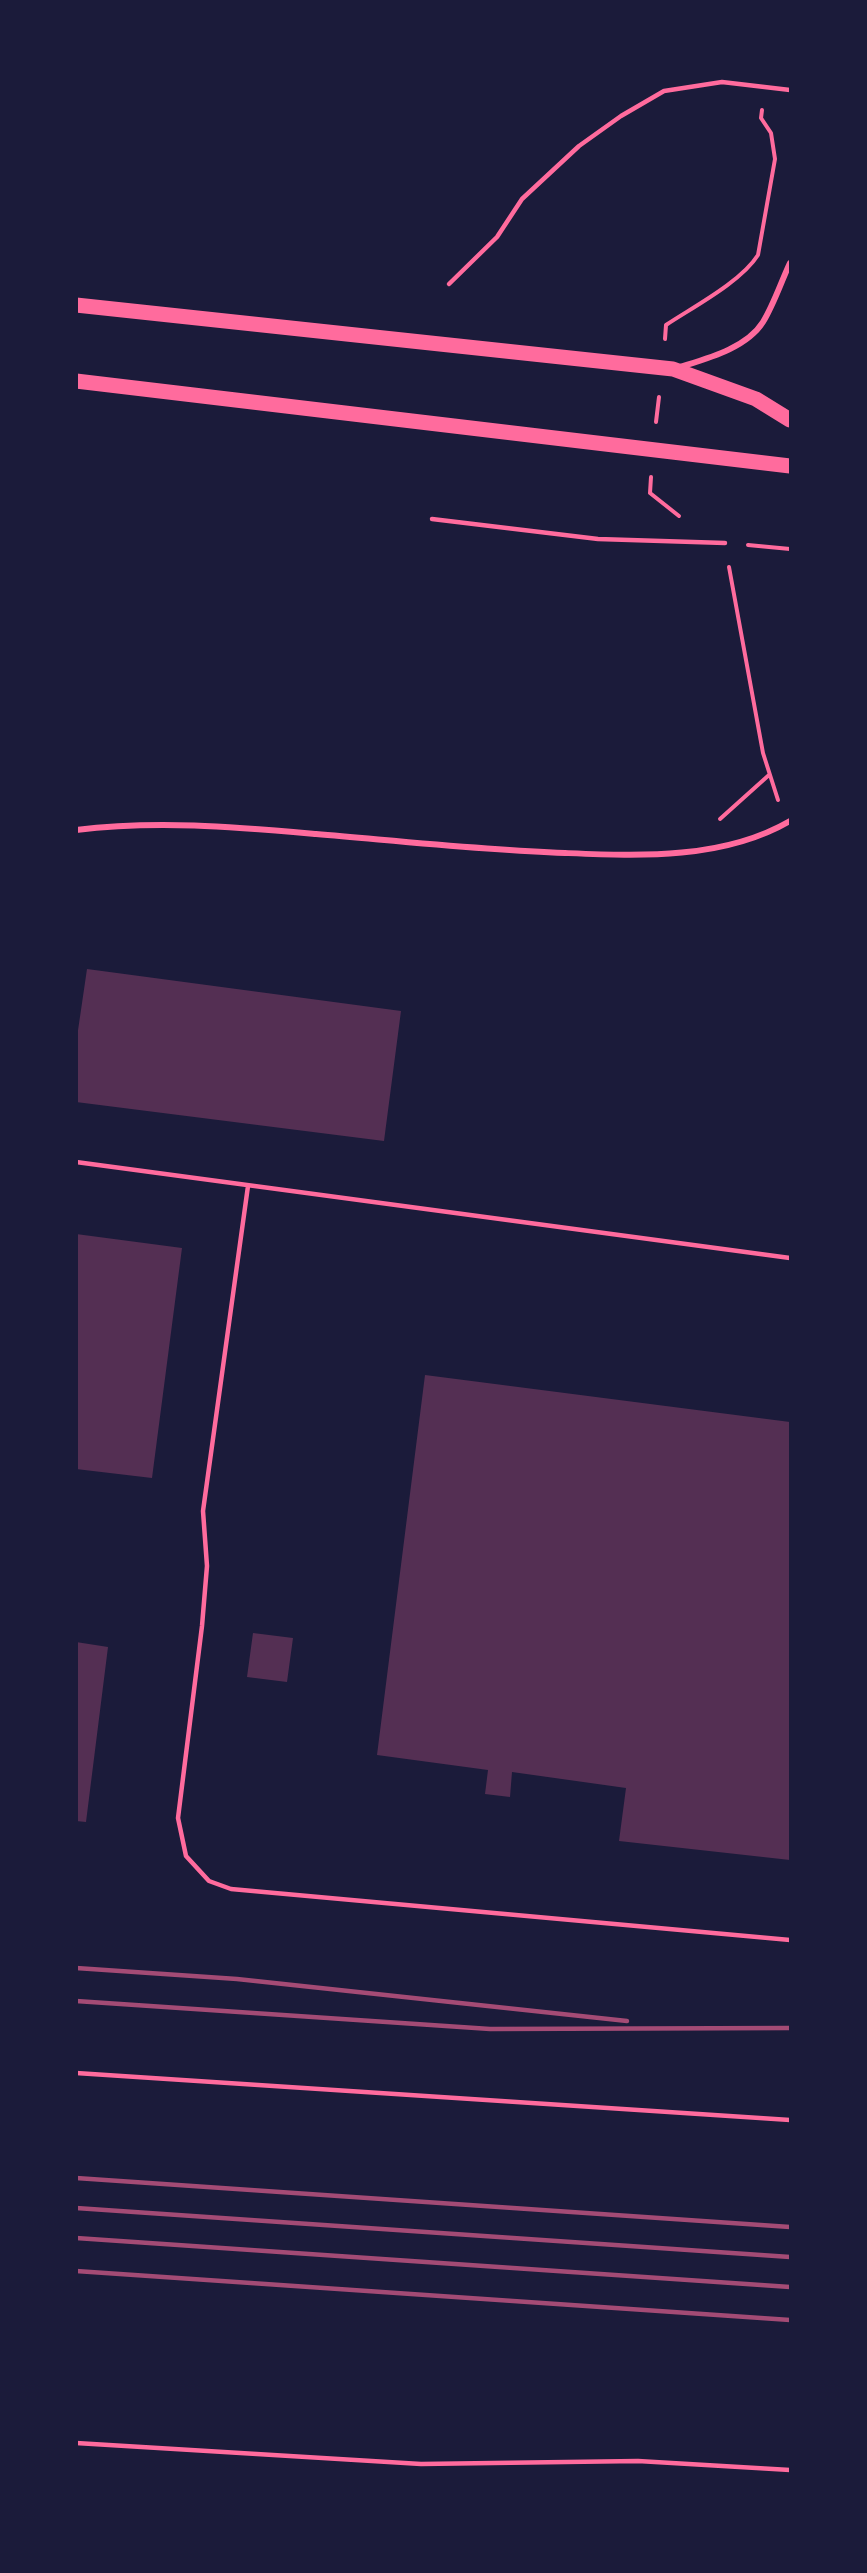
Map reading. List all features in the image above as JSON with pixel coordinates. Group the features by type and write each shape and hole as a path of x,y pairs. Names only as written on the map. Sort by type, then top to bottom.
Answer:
{"main road":[{"path":"76,305 668,368 756,399 790,420"},
{"path":"76,381 790,466"}],"street":[{"path":"668,368 714,356 743,339 762,324 790,262"},
{"path":"76,830 118,825 201,824 520,851 637,856 700,850 752,837 788,822"}],"lane":[{"path":"449,284 497,237 522,199 579,146 621,116 664,91 722,82 790,90"},
{"path":"432,519 598,539 725,543"},
{"path":"76,1162 790,1258"},
{"path":"248,1186 203,1511 207,1566 178,1818 186,1856 209,1881 231,1889 790,1940"},
{"path":"76,2073 790,2120"},
{"path":"76,2443 421,2464 638,2462 790,2470"}],"path":[{"path":"680,517 650,493 654,450 668,368 666,325 726,284 753,263 758,255 775,159 771,133 761,118 765,87"},
{"path":"788,822 769,775 725,543 790,549"},
{"path":"710,822 721,819 769,775"}],"building":[{"path":"87,969 401,1011 384,1141 76,1102 76,1044"},
{"path":"76,1234 182,1248 152,1478 76,1469"},
{"path":"425,1375 790,1422 790,1860 619,1841 626,1788 512,1772 510,1797 485,1794 488,1770 377,1755"},
{"path":"253,1633 293,1638 287,1682 247,1677"},
{"path":"76,1642 108,1647 86,1822 76,1821"}],"railway":[{"path":"76,1968 237,1979 627,2021"},
{"path":"76,2001 490,2029 790,2028"},
{"path":"76,2178 790,2227"},
{"path":"76,2208 790,2257"},
{"path":"76,2238 790,2287"},
{"path":"76,2271 790,2320"}]}
